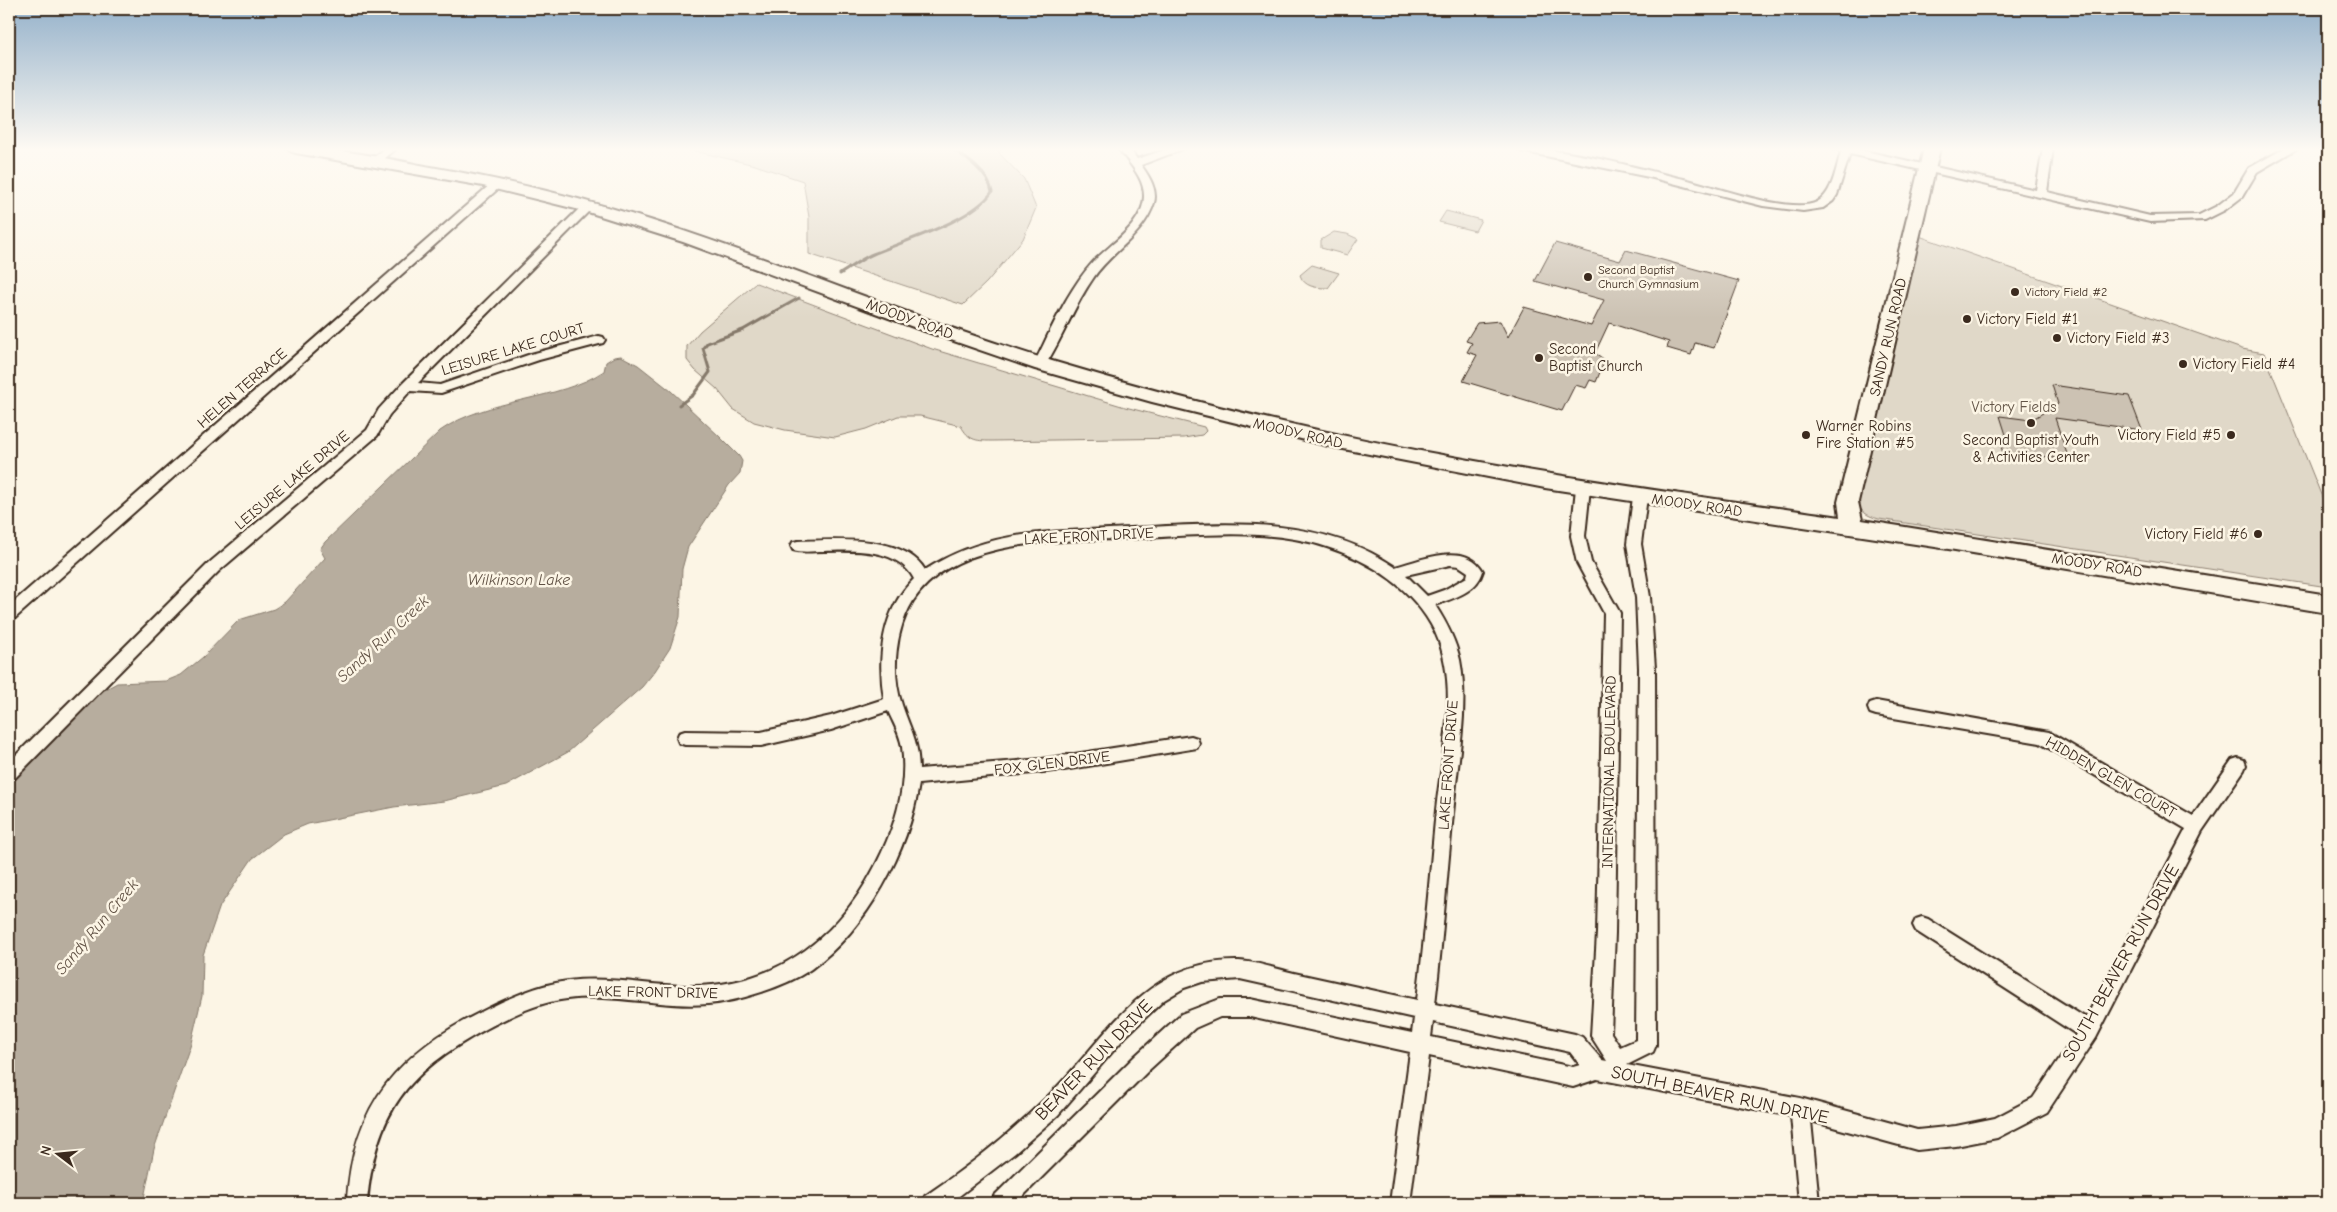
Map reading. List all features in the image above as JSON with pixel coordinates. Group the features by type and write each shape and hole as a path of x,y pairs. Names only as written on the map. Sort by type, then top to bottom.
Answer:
{"main road":[{"name":"MOODY ROAD","path":"582,205 731,253 971,341 1040,364 1206,410 1335,442 1480,471 1583,488 1852,526 2111,566 2328,604"},
{"name":"SANDY RUN ROAD","path":"1852,526 1848,502 1919,205"}],"street":[{"name":"HELEN TERRACE","path":"9,615 474,205"},
{"path":"1040,364 1060,321 1090,273 1142,218 1148,205"},
{"path":"1777,205 1803,208 1824,205"},
{"path":"2084,205 2150,219 2201,218 2226,205"},
{"name":"LEISURE LAKE DRIVE","path":"9,772 214,567 372,433 384,412 407,387 588,206"},
{"name":"LEISURE LAKE COURT","path":"407,387 440,389 535,357 599,340"},
{"name":"INTERNATIONAL BOULEVARD","path":"1583,488 1578,536 1584,563 1612,612 1606,933 1602,1036 1618,1067"},
{"path":"1618,1067 1646,1045 1647,668 1643,597 1634,544 1640,497"},
{"name":"LAKE FRONT DRIVE","path":"356,1203 370,1130 398,1082 437,1047 477,1024 522,1002 566,990 625,990 694,995 729,993 802,966 830,940 854,913 892,850 904,813 912,777 910,750 904,725 892,703 888,645 895,619 911,593 922,580 954,560 1013,540 1205,530 1264,530 1302,535 1370,559 1395,573 1425,603 1446,640 1453,665 1454,722 1440,872 1400,1203"},
{"path":"798,546 876,548 901,556 913,563 922,580"},
{"path":"1395,573 1448,559 1466,562 1473,566 1476,572 1473,580 1449,594 1425,603"},
{"path":"685,738 761,739 831,723 892,703"},
{"name":"HIDDEN GLEN COURT","path":"1876,708 2043,737 2196,826"},
{"name":"FOX GLEN DRIVE","path":"912,777 1004,771 1085,760 1163,745 1191,743"},
{"name":"SOUTH BEAVER RUN DRIVE","path":"1419,1043 1573,1078 1597,1069 1618,1067 1800,1108 1917,1140 1956,1136 1996,1128 2040,1104 2088,1031 2196,826 2238,765"},
{"path":"1922,925 2088,1031"},
{"name":"BEAVER RUN DRIVE","path":"932,1203 958,1186 1052,1107 1122,1027 1164,988 1201,974 1240,970 1423,1012"},
{"path":"1001,1203 1142,1063 1188,1021 1220,1008 1250,1008 1419,1043"},
{"name":"SOUTH BEAVER RUN DRIVE","path":"1423,1012 1575,1044 1597,1069"},
{"path":"1800,1108 1809,1203"}],"green space":[{"path":"807,205 1035,205 1036,208 1023,239 987,282 963,305 809,254 809,217"},
{"path":"1446,211 1481,220 1475,231 1439,222"},
{"path":"1334,232 1347,234 1358,239 1347,255 1321,248 1321,240"},
{"name":"Victory Fields","path":"1919,236 2242,349 2264,353 2328,512 2328,587 1879,519 1865,513 1856,501"},
{"path":"1312,265 1339,273 1328,288 1311,286 1304,282 1300,275"},
{"path":"756,283 932,349 1125,407 1204,427 1206,431 1202,435 1184,438 985,441 973,439 961,426 920,416 898,416 866,429 835,437 785,430 754,422 733,409 717,389 695,370 687,360 687,346 700,331"}],"water":[{"name":"Wilkinson Lake","path":"621,356 638,365 671,391 719,436 742,461 740,473 729,485 688,547 682,569 680,617 670,648 655,671 642,687 568,752 506,786 444,801 394,807 308,824 284,834 252,859 220,906 203,955 202,996 191,1043 154,1149 143,1203 9,1203 9,783 97,694 117,683 166,681 181,675 203,657 239,620 274,609 285,602 325,558 320,549 325,542 440,431 459,420 479,412 565,389 585,381 604,371 606,362 614,357"}],"building":[{"path":"1555,243 1620,261 1626,250 1739,281 1714,348 1695,343 1691,355 1667,348 1669,342 1609,323 1595,353 1605,360 1596,382 1590,380 1586,388 1575,385 1562,411 1463,381 1477,355 1467,352 1472,343 1466,341 1477,323 1500,321 1508,337 1524,307 1591,326 1604,300 1535,281"},
{"name":"Second Baptist Youth & Activities Center","path":"2052,385 2129,396 2142,430 2055,418 2069,460 2026,454 2028,459 2004,456 1999,440 2008,441 2000,416 2031,420 2058,404"}],"waterway":[{"name":"Sandy Run Creek","path":"840,274 869,256 954,221 979,205"},
{"name":"Sandy Run Creek","path":"679,405 693,395 710,372 703,348 707,343 743,330 799,298"}],"place":[{"name":"Second Baptist Church Gymnasium","path":"1588,277"},
{"name":"Victory Field #2","path":"2015,292"},
{"name":"Victory Field #1","path":"1967,319"},
{"name":"Victory Field #3","path":"2057,338"},
{"name":"Second Baptist Church","path":"1539,358"},
{"name":"Victory Field #4","path":"2183,364"},
{"name":"Second Baptist Youth & Activities Center","path":"2031,423"},
{"name":"Warner Robins Fire Station #5","path":"1806,435"},
{"name":"Victory Field #5","path":"2231,435"},
{"name":"Victory Field #6","path":"2258,534"}]}
